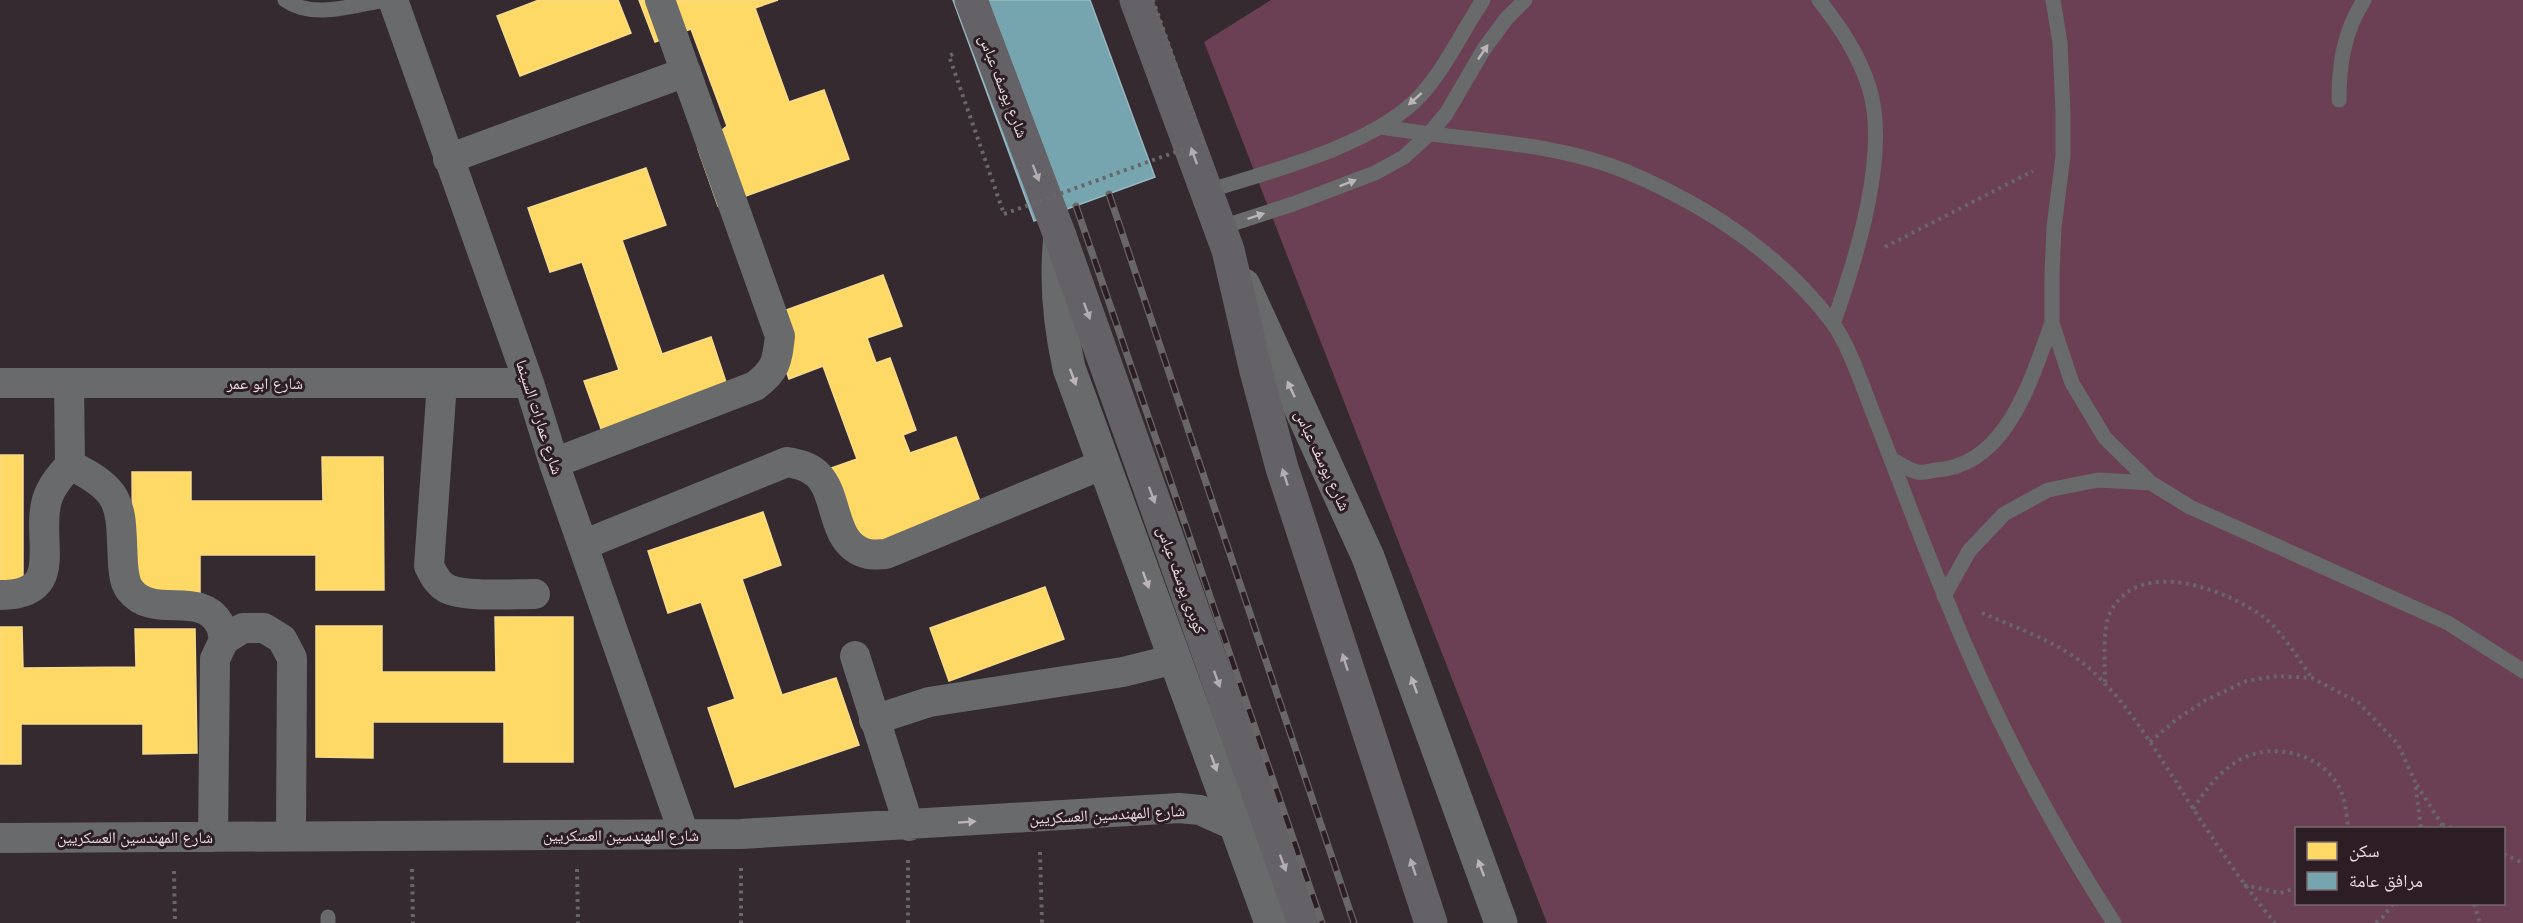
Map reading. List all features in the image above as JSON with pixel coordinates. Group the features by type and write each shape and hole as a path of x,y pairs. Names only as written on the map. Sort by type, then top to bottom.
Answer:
{"main road":[{"name":"شارع يوسف عباس","path":"971,0 1060,236"},
{"name":"شارع يوسف عباس","path":"1136,0 1223,239"},
{"name":"كوبرى يوسف عباس","path":"1060,236 1304,923"},
{"path":"1223,239 1282,468 1431,923"}],"street":[{"name":"شارع عمارات السينما","path":"393,0 448,159 530,382 554,463 684,834"},
{"path":"554,463 754,386 770,374 778,356 780,336 660,0"},
{"path":"448,159 686,72"},
{"name":"شارع يوسف عباس","path":"1060,236 1057,269 1062,336 1069,368 1238,827 1271,923"},
{"name":"شارع يوسف عباس","path":"1223,239 1368,557 1501,923"},
{"path":"442,382 429,566 436,580 448,590 465,593 535,594"},
{"name":"شارع ابو عمر","path":"0,383 530,382"},
{"path":"0,595 27,592 40,580 45,563 47,500 56,481 70,465 69,383"},
{"path":"583,545 787,462 803,465 817,475 826,488 840,531 851,546 868,554 886,554 1104,464"},
{"path":"70,465 106,486 116,500 121,524 125,584 136,598 154,606 187,605 205,609 219,622 224,640"},
{"path":"213,837 215,659 224,640 243,628 264,628 282,639 292,658 291,836"},
{"path":"855,656 909,826"},
{"path":"874,720 929,702 1123,672 1175,659"},
{"name":"شارع المهندسين العسكريين","path":"0,838 741,834 909,826 1179,808 1200,810 1238,827"}],"lane":[{"path":"285,0 292,5 313,11 385,0"},
{"path":"1207,191 1282,168 1382,127 1419,96 1443,68 1483,0"},
{"path":"1223,239 1293,204 1375,173 1404,157 1446,114 1484,49 1506,19 1525,0"},
{"path":"1819,0 1848,38 1869,88 1876,142 1869,196 1855,263 1833,324"},
{"path":"2053,0 2060,43 2063,156 2054,227 2052,323 2072,383 2105,438 2151,483 2190,507 2448,622 2523,671"},
{"path":"2339,100 2339,68 2345,37 2364,0"},
{"path":"1382,127 1558,151 1622,170 1682,197 1739,232 1789,275 1833,324 1859,377 1944,596 1989,697 2040,800 2114,923"},
{"path":"1892,460 1917,472 1950,469 1981,455 2003,431 2031,378 2052,323"},
{"path":"1944,596 1969,551 2004,514 2048,490 2098,480 2151,483"}],"path":[{"path":"949,56 1004,214 1203,142 1153,0"},
{"path":"1855,263 2063,156"},
{"path":"2105,682 2106,640 2110,613 2127,592 2153,582 2181,582 2210,589 2239,601 2268,621 2312,678"},
{"path":"1944,596 2055,646 2082,662 2105,682 2150,742 2243,885 2275,923"},
{"path":"2150,742 2177,718 2206,700 2246,681 2277,676 2312,678 2358,702 2398,744 2415,782 2443,826"},
{"path":"2193,810 2211,781 2238,761 2270,751 2302,754 2328,770 2343,796 2348,827"},
{"path":"2415,782 2421,827"},
{"path":"1039,818 1042,923"},
{"path":"908,923 909,826"},
{"path":"741,834 741,923"},
{"path":"412,835 412,923"},
{"path":"576,835 578,923"},
{"path":"174,837 175,923"},
{"path":"2505,854 2523,863"},
{"path":"2243,885 2280,893 2295,888"},
{"path":"2376,923 2392,905"},
{"path":"2475,905 2480,923"}],"shaded area":[{"path":"1271,0 2523,0 2523,923 1547,923 1204,42"}],"building: سكن":[{"path":"539,0 618,0 631,33 520,76 497,16"},
{"path":"639,0 778,0 755,8 789,102 824,90 849,159 718,206 698,149 727,126 691,29 655,42"},
{"path":"646,168 666,225 622,240 662,354 711,337 730,394 604,437 584,381 619,370 582,262 550,272 528,208"},
{"path":"883,275 902,326 867,338 876,363 890,358 916,430 903,435 910,453 956,437 981,504 849,552 820,472 857,459 823,366 789,379 767,317"},
{"path":"0,455 23,455 23,582 0,582"},
{"path":"322,457 383,457 384,590 316,590 316,555 200,555 200,593 133,593 132,472 191,472 191,501 323,501"},
{"path":"763,512 781,565 742,579 782,695 836,678 859,745 735,787 708,708 735,699 701,602 668,613 648,551"},
{"path":"1045,587 1064,639 949,681 930,628"},
{"path":"495,617 573,617 573,762 504,762 504,722 373,722 373,758 316,757 316,626 382,626 382,672 496,672"},
{"path":"0,627 22,627 23,668 136,667 135,629 195,629 197,753 143,754 143,724 21,724 21,764 0,764"}],"building: مرافق عامة":[{"path":"953,0 1090,0 1155,177 1034,221"}],"railway":[{"path":"1109,194 1354,923"},
{"path":"1076,206 1322,923"}]}
